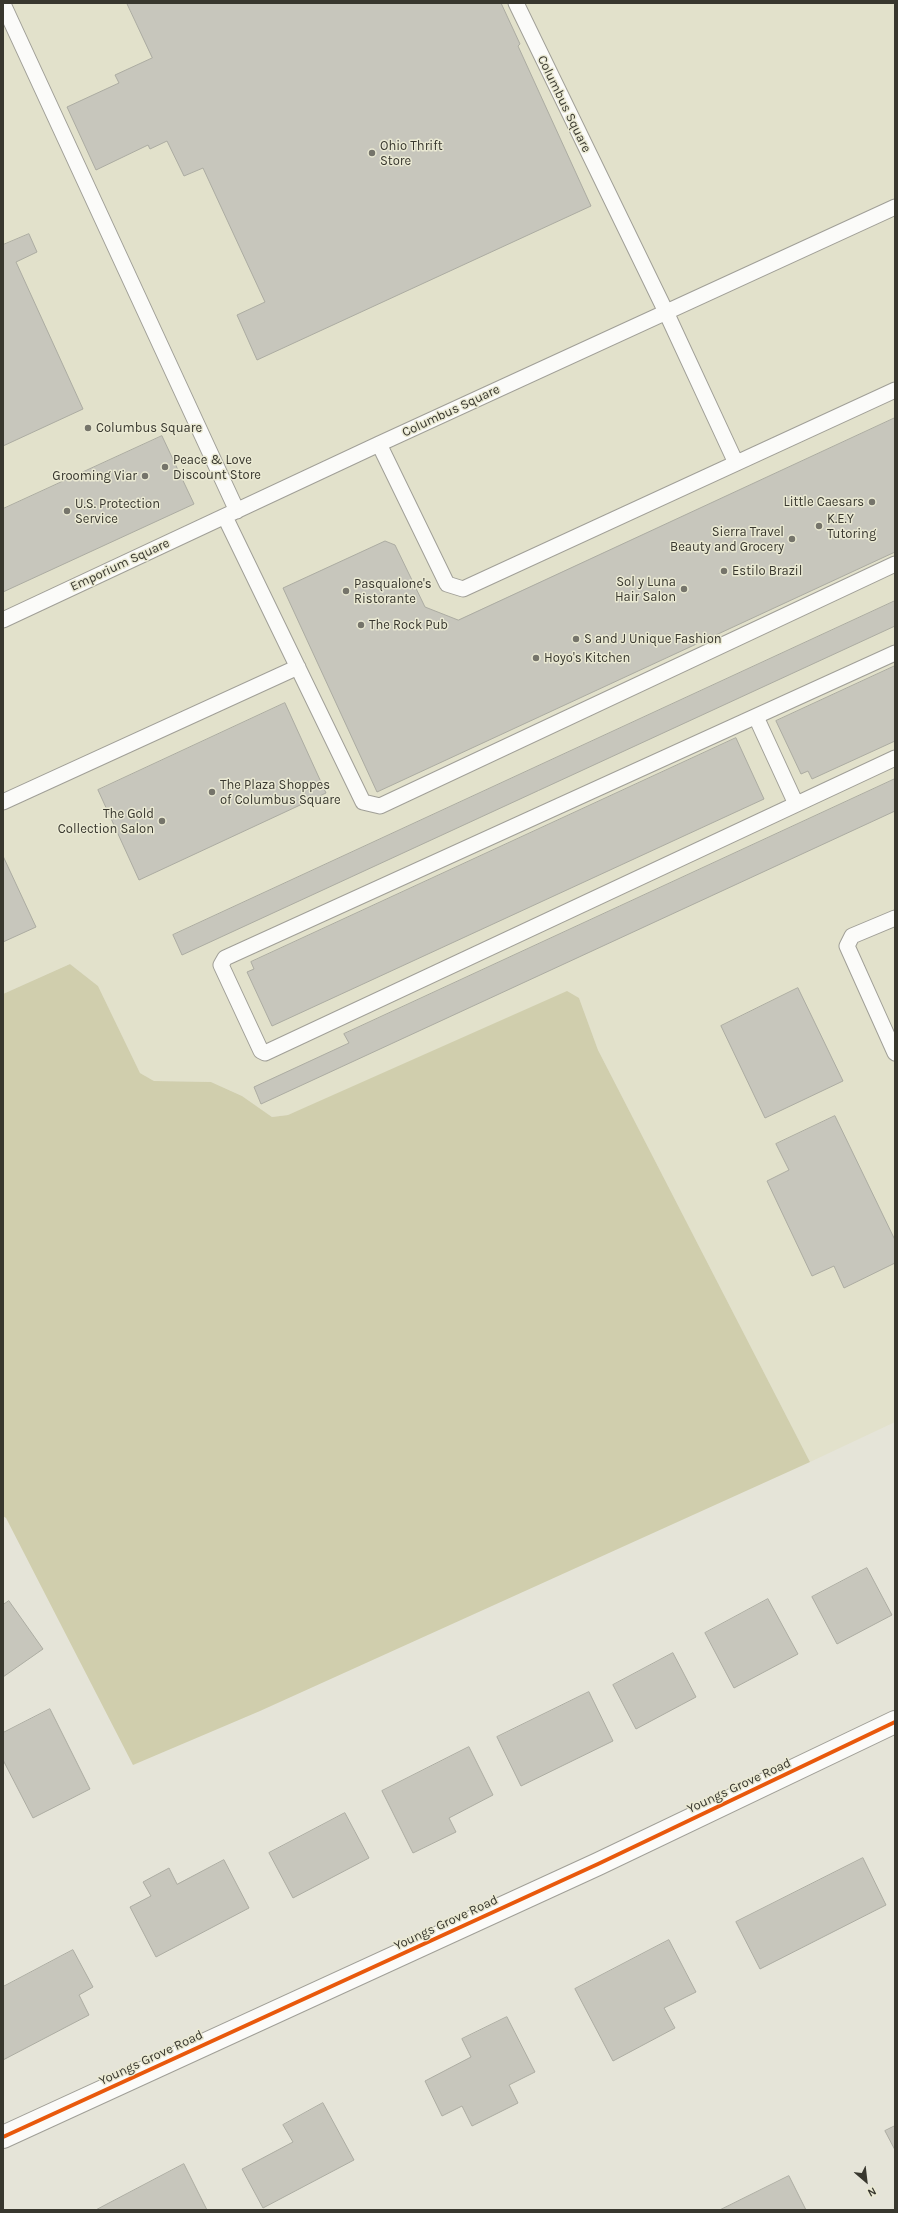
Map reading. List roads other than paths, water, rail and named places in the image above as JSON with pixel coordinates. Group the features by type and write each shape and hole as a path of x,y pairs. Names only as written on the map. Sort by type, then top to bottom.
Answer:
{"street":[{"name":"Youngs Grove Road","path":"3,2137 598,1864 895,1722"}],"lane":[{"name":"Columbus Square","path":"516,3 666,312 736,463"},
{"path":"3,4 231,514 298,668 363,802 380,806 895,564"},
{"name":"Columbus Square","path":"231,514 379,444 895,207"},
{"path":"379,444 447,584 462,589 895,390"},
{"name":"Emporium Square","path":"3,620 231,514"},
{"path":"895,654 225,958 221,965 261,1051 265,1053 895,758"},
{"path":"3,802 298,668"},
{"path":"756,717 796,804"},
{"path":"895,918 852,936 847,946 895,1053"}],"place":[{"name":"Ohio Thrift Store","path":"372,153"},
{"name":"Columbus Square","path":"88,428"},
{"name":"Peace & Love Discount Store","path":"165,467"},
{"name":"Grooming Viar","path":"145,476"},
{"name":"Little Caesars","path":"872,502"},
{"name":"U.S. Protection Service","path":"67,511"},
{"name":"K.E.Y Tutoring","path":"819,526"},
{"name":"Sierra Travel Beauty and Grocery","path":"792,539"},
{"name":"Estilo Brazil","path":"724,571"},
{"name":"Sol y Luna Hair Salon","path":"684,589"},
{"name":"Pasqualone's Ristorante","path":"346,591"},
{"name":"The Rock Pub","path":"361,625"},
{"name":"S and J Unique Fashion","path":"576,639"},
{"name":"Hoyo's Kitchen","path":"536,658"},
{"name":"The Plaza Shoppes of Columbus Square","path":"212,792"},
{"name":"The Gold Collection Salon","path":"162,821"}]}
